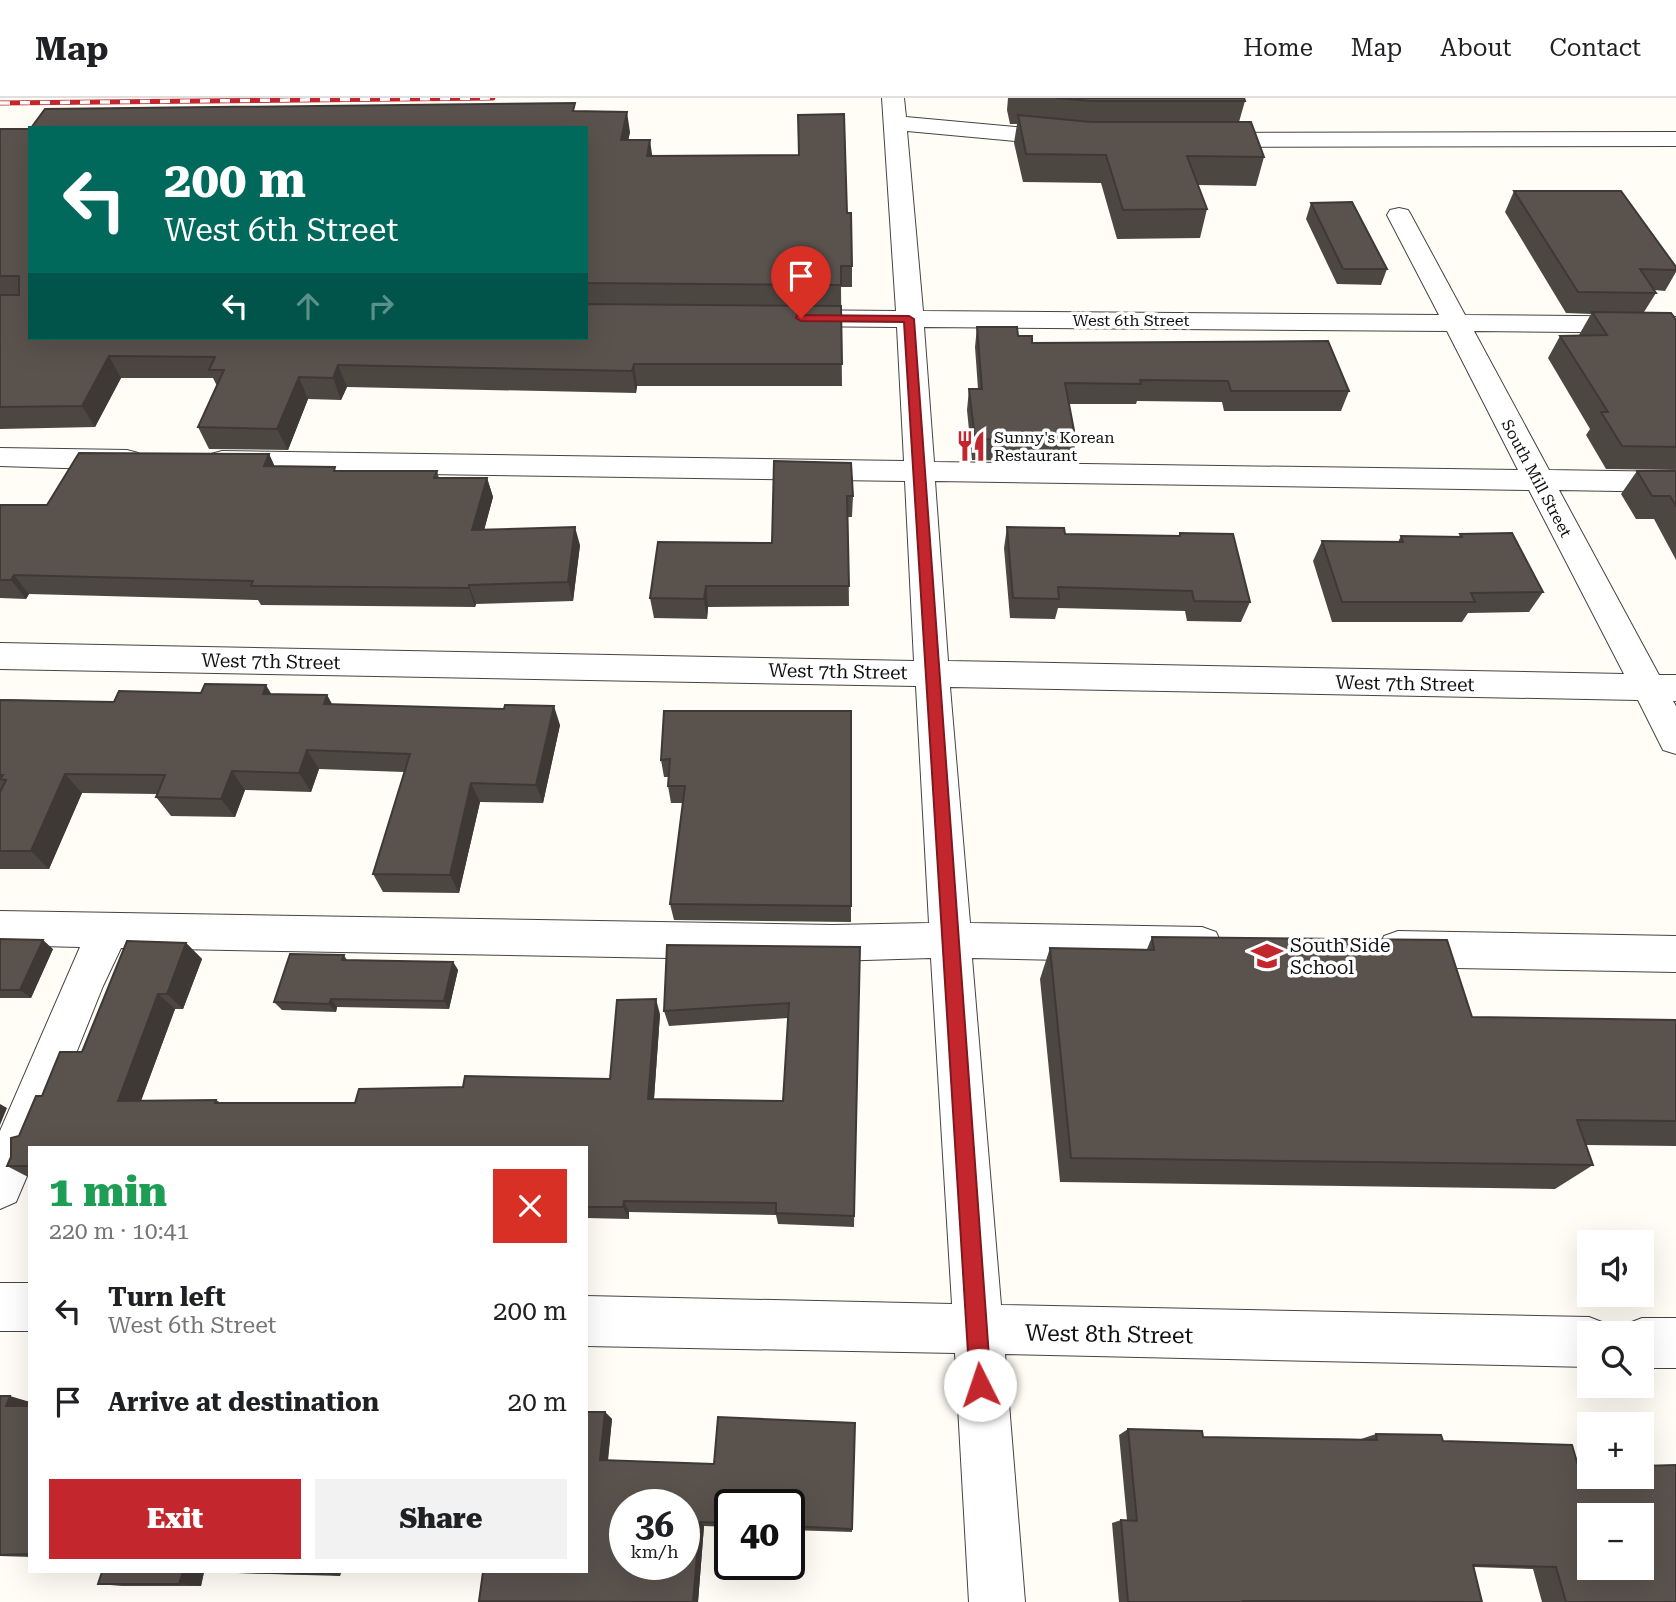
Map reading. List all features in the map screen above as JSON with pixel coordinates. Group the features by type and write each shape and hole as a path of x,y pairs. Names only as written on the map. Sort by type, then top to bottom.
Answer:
{"street":[{"path":"997,1602 976,1331 894,110 1086,140"},
{"path":"1182,140 1676,139"},
{"name":"South Mill Street","path":"1399,215 1538,480 1662,688 1676,740"},
{"name":"West 6th Street","path":"761,317 1676,325"},
{"path":"0,457 153,460"},
{"path":"194,461 1676,482"},
{"name":"West 7th Street","path":"0,656 1662,688"},
{"path":"0,928 833,943 951,940 1244,946"},
{"path":"0,1186 83,984 110,929"},
{"path":"1355,948 1676,954"},
{"path":"0,1307 28,1307"},
{"name":"West 8th Street","path":"588,1321 1577,1342"},
{"path":"1654,1343 1676,1343"}],"building":[{"path":"1056,98 1244,98 1245,101 1091,101"},
{"path":"575,103 573,111 627,112 621,140 650,140 647,156 799,155 798,115 844,114 847,213 851,213 852,266 841,266 841,285 588,283 588,126 32,126 45,109"},
{"path":"1018,115 1091,122 1251,122 1264,157 1187,156 1207,209 1123,210 1106,155 1026,154"},
{"path":"0,129 28,129 28,340 588,340 588,304 841,306 842,364 634,364 632,371 338,365 333,378 299,377 277,429 198,427 224,370 209,370 215,357 109,356 82,406 0,407 0,295 19,295 19,276 0,276"},
{"path":"1514,191 1621,191 1676,270 1640,269 1656,293 1578,292"},
{"path":"1352,202 1387,269 1343,269 1311,203"},
{"path":"1592,312 1671,313 1676,320 1676,447 1622,446 1601,412 1608,412 1560,336 1607,335"},
{"path":"977,327 1017,327 1018,336 1032,336 1032,343 1328,341 1349,391 1231,391 1228,381 1065,383 1076,441 975,439 969,389 982,389"},
{"path":"79,453 269,454 264,466 335,467 334,471 437,471 434,478 487,478 472,530 575,527 568,582 469,585 469,588 251,586 253,581 14,575 11,580 0,580 0,505 47,505"},
{"path":"774,461 851,463 853,496 847,496 849,586 706,586 704,599 650,598 658,542 772,543"},
{"path":"1637,471 1676,471 1676,506 1670,496 1652,496"},
{"path":"1007,527 1064,528 1065,534 1233,534 1250,602 1194,601 1192,591 1058,587 1059,599 1013,598"},
{"path":"1512,533 1543,592 1471,593 1475,602 1342,602 1322,541 1403,542 1401,536 1462,537 1460,534"},
{"path":"205,684 266,685 263,694 327,695 324,704 504,709 505,705 554,706 536,785 471,783 450,875 373,874 410,754 307,750 299,773 232,771 221,799 156,797 165,775 65,774 31,851 0,851 0,792 6,780 0,779 3,775 0,775 0,700 114,702 119,691 201,693"},
{"path":"664,711 851,711 851,906 670,904 685,786 668,786 670,759 661,760"},
{"path":"1152,937 1447,940 1472,1017 1676,1020 1676,1121 1577,1120 1593,1165 1071,1158 1050,948 1154,950"},
{"path":"0,939 43,940 20,990 0,990"},
{"path":"127,941 186,943 167,994 158,994 118,1101 355,1103 359,1089 463,1087 465,1076 610,1079 617,1000 656,999 648,1099 783,1101 789,1003 664,1011 667,945 860,947 854,1216 776,1213 776,1203 624,1201 623,1207 588,1207 588,1146 28,1146 28,1166 7,1166 11,1157 11,1138 19,1136 36,1096 42,1096 60,1052 82,1052"},
{"path":"290,954 344,955 342,960 453,962 444,1001 331,999 329,1004 274,1002"},
{"path":"0,1396 10,1396 6,1406 28,1406 28,1554 0,1555"},
{"path":"588,1412 605,1412 600,1460 714,1464 718,1417 855,1423 852,1529 805,1527 805,1489 714,1489 714,1522 700,1522 700,1489 609,1489 609,1580 695,1580 693,1602 479,1601 483,1573 588,1573"},
{"path":"1128,1429 1202,1431 1203,1437 1377,1440 1376,1434 1441,1435 1443,1441 1572,1445 1577,1462 1577,1489 1654,1489 1654,1466 1676,1465 1676,1602 1566,1602 1556,1567 1473,1565 1482,1602 1128,1602 1121,1520 1137,1521"},
{"path":"102,1573 183,1573 179,1584 98,1584"}],"railway":[{"path":"0,103 493,98"}],"place":[{"name":"Sunny's Korean Restaurant","path":"971,446"},
{"name":"South Side School","path":"1267,956"}],"route":[{"path":"801,318 909,319 980,1385"}]}
